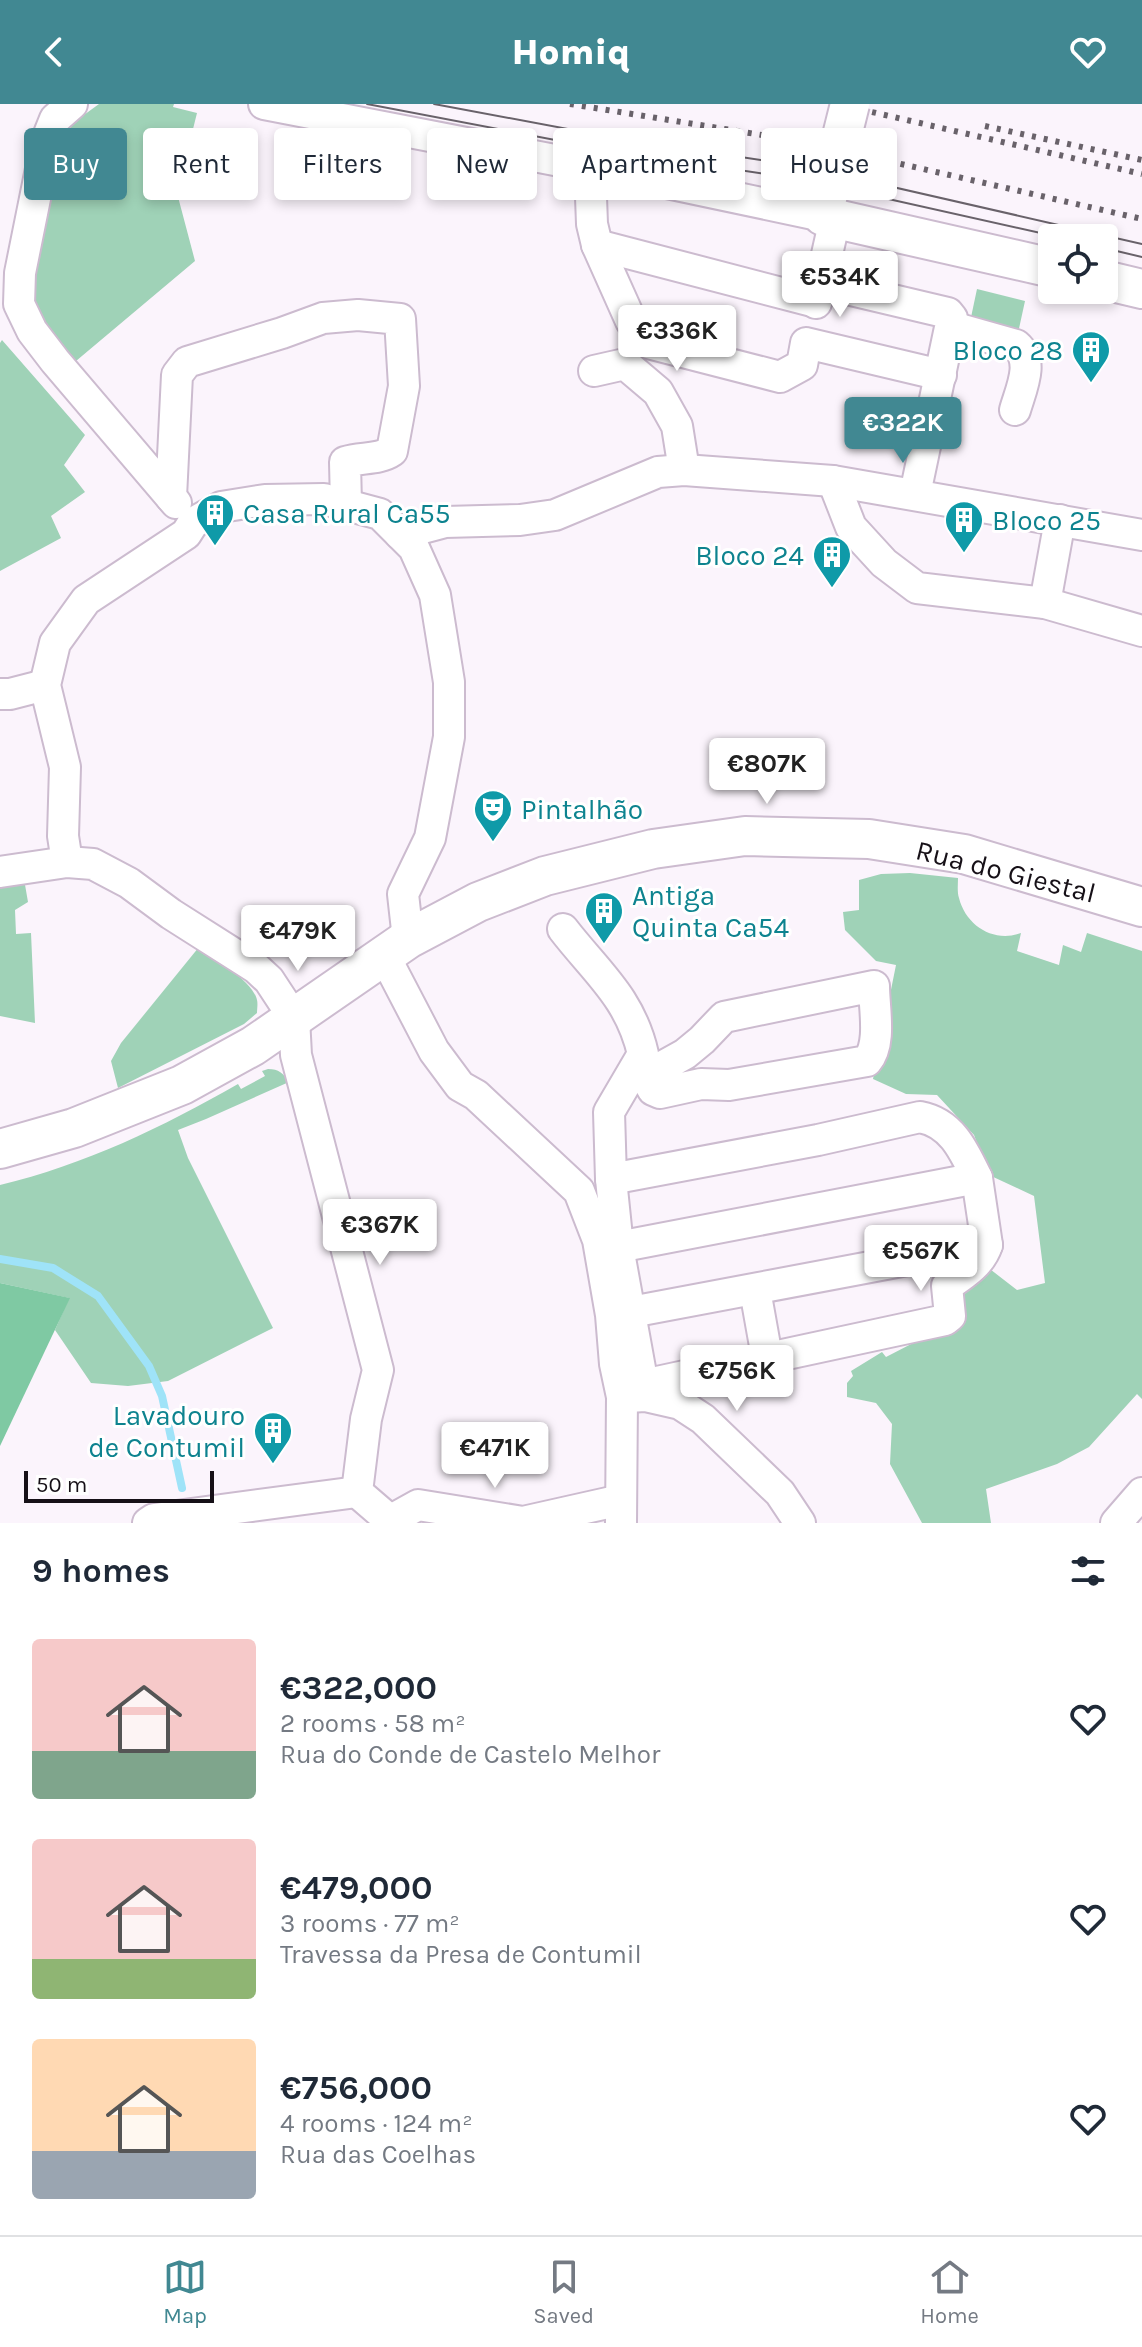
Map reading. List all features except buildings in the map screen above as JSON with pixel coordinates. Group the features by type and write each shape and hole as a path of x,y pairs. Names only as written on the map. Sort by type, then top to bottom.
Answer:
{"street":[{"path":"72,104 55,119 47,139 20,273 10,297 55,361 193,523"},
{"path":"264,104 553,160"},
{"path":"591,200 597,245 631,321 648,343 780,377 802,365 818,292 835,164 850,104"},
{"path":"745,199 1038,265"},
{"path":"597,245 818,292 948,313 952,318 952,327 915,494"},
{"path":"1118,283 1142,289"},
{"path":"171,497 177,375 187,362 323,318 358,315 400,319 404,386 392,451 384,457 345,462 346,505"},
{"path":"952,327 1016,345 1023,351 1025,372 1015,410"},
{"path":"806,343 941,375"},
{"path":"594,371 625,364 658,392 677,426 684,470"},
{"path":"400,534 445,522 520,520 555,515 658,472 684,470 833,481 1142,535"},
{"path":"833,481 851,527 884,563 917,588 1045,603 1142,631"},
{"path":"67,862 63,836 65,767 45,685 55,643 86,600 186,534 193,523 221,507 265,500 324,499 380,514 414,548 435,595 449,682 449,737 430,838 403,894 396,947 434,1051 460,1086 476,1095 579,1191 598,1240 611,1315 615,1364 637,1393 680,1404 703,1419 780,1493 800,1523"},
{"path":"1045,603 1060,520"},
{"path":"0,694 45,685"},
{"name":"Rua do Giestal","path":"0,1149 74,1128 182,1085 241,1053 396,947 478,902 545,876 653,849 745,836 869,839 964,854 1142,907"},
{"path":"0,872 67,862 93,864 129,883 171,914 256,968 269,980 294,1018 296,1055 378,1370 366,1419 357,1492"},
{"path":"148,1523 154,1519 357,1492 392,1522 418,1505 523,1522 621,1512 637,1393 631,1312 618,1247 611,1179 609,1112 642,1071 685,1054 724,1017 874,986 874,1053 867,1061 744,1083 701,1084 660,1093 653,1090 642,1071 643,1054 626,1007 563,929"},
{"path":"611,1179 818,1140 920,1117 933,1119 952,1135 977,1178 987,1245 977,1263 947,1286 950,1313 945,1320 767,1357 637,1393"},
{"path":"618,1247 977,1178"},
{"path":"631,1312 987,1245"},
{"path":"755,1290 767,1357"},
{"path":"1116,1523 1142,1493"}],"green space":[{"path":"99,104 174,104 173,107 197,113 193,128 143,128 143,200 179,200 195,261 76,361 37,316 30,282 46,200 127,200 127,128 70,128"},
{"path":"977,289 1025,301 1018,333 970,322"},
{"path":"2,340 85,435 64,465 85,492 51,516 61,538 0,571 0,343"},
{"path":"910,873 958,878 958,896 968,917 991,934 1011,936 1021,933 1017,951 1059,965 1063,945 1081,952 1087,933 1142,951 1142,1399 1137,1394 1089,1447 1057,1464 986,1489 991,1523 922,1523 890,1464 892,1424 876,1403 847,1397 847,1383 853,1376 851,1371 882,1352 886,1357 917,1341 950,1290 986,1266 1017,1290 1045,1283 1034,1196 989,1175 974,1135 937,1095 906,1094 873,1079 896,965 876,961 845,930 843,912 859,910 859,880 881,874"},
{"path":"24,879 28,902 15,910 16,934 31,933 35,1023 0,1016 0,884"},
{"path":"199,947 249,986 257,1000 257,1013 244,1024 118,1088 111,1061 121,1043"},
{"path":"262,1071 280,1072 289,1082 178,1130 188,1158 273,1328 168,1381 128,1386 91,1383 55,1330 69,1298 0,1283 0,1185 92,1156 181,1115 238,1084 241,1089 265,1076"},
{"path":"0,1283 70,1298 0,1446"}],"waterway":[{"path":"0,1259 53,1268 98,1296 149,1366 162,1396 182,1488"}],"tram line":[{"path":"367,104 618,152 799,179 1038,232"},
{"path":"434,104 621,139 801,166 1142,244"},
{"path":"1118,251 1142,257"}],"railway":[{"path":"570,104 805,142 1142,219"},
{"path":"837,104 1142,174"},
{"path":"985,126 1142,160"}],"place":[{"name":"Bloco 28","path":"1091,384"},
{"name":"Casa Rural Ca55","path":"215,547"},
{"name":"Bloco 25","path":"964,554"},
{"name":"Bloco 24","path":"832,589"},
{"name":"Pintalhão","path":"493,843"},
{"name":"Antiga Quinta Ca54","path":"604,945"},
{"name":"Lavadouro de Contumil","path":"273,1465"}]}
